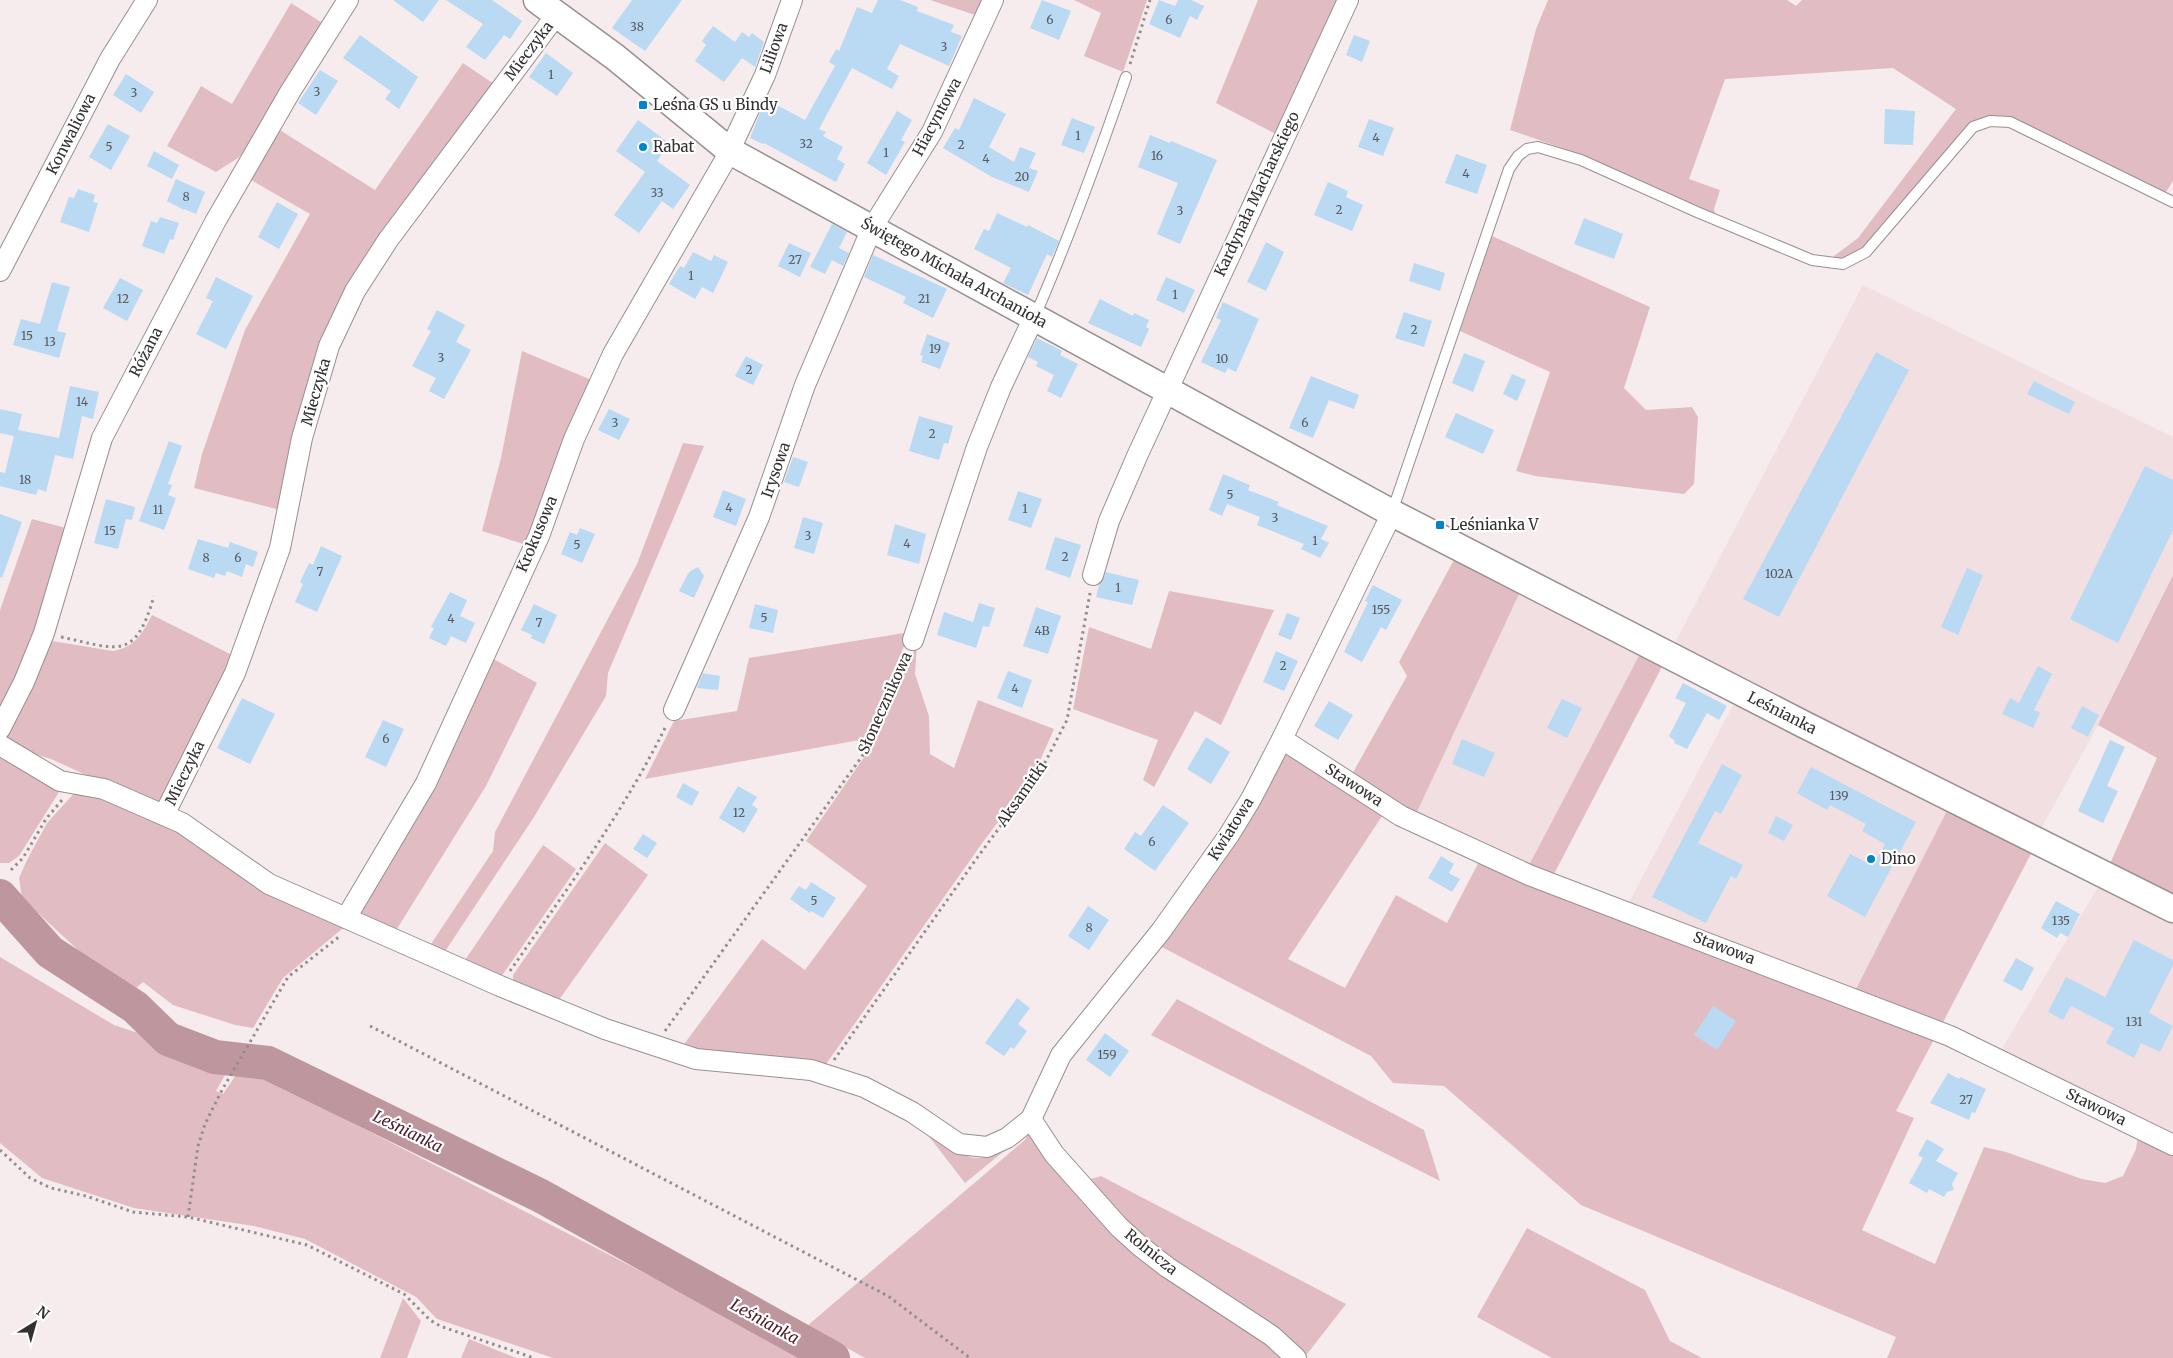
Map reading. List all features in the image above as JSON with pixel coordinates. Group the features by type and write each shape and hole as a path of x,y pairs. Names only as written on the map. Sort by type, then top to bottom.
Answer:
{"street":[{"name":"Konwaliowa","path":"0,271 110,59 147,0"},
{"name":"Różana","path":"0,729 24,682 44,633 102,438 215,222 290,92 348,0"},
{"name":"Liliowa","path":"730,151 765,75 792,0"},
{"name":"Hiacyntowa","path":"872,228 932,132 993,0"},
{"name":"Kardynała Macharskiego","path":"1167,389 1348,0"},
{"name":"Świętego Michała Archanioła","path":"547,7 615,57 730,151 1392,513"},
{"name":"Mieczyka","path":"164,815 235,674 280,548 302,438 330,346 355,291 547,7"},
{"name":"Krokusowa","path":"351,921 426,783 539,536 574,439 613,354 686,231 730,151"},
{"name":"Irysowa","path":"674,710 759,517 805,385 872,228"},
{"name":"Słonecznikowa","path":"913,640 977,446 1001,387 1034,317"},
{"path":"1093,575 1109,521 1167,389"},
{"name":"Kwiatowa","path":"1031,1119 1061,1055 1161,930 1206,869 1251,799 1392,513"},
{"name":"Leśnianka","path":"1392,513 1803,724 2173,909"},
{"name":"Stawowa","path":"1282,738 1401,816 1529,875 1950,1036 2173,1145"},
{"path":"0,745 60,781 104,789 182,823 269,884 500,986 605,1029 696,1059 811,1070 864,1087 912,1112 959,1144 987,1147 1007,1138 1031,1119"},
{"name":"Rolnicza","path":"1031,1119 1054,1154 1119,1226 1140,1246 1175,1272 1265,1331 1296,1358"}],"lane":[{"path":"1034,317 1056,268 1091,178 1126,77"},
{"path":"1392,513 1506,178 1518,156 1527,149 1538,146 1581,160 1697,212 1812,260 1844,264 1866,252 1972,127 1990,121 2010,122 2173,202"}],"path":[{"path":"1126,77 1150,0"},
{"name":"Aksamitki","path":"823,1074 1039,774 1067,720 1093,575"},
{"path":"44,633 110,648 123,646 134,639 142,628 148,618 154,596"},
{"name":"Słonecznikowa","path":"655,1045 865,752 913,640"},
{"path":"500,986 604,837 646,766 674,710"},
{"path":"11,870 23,858 46,819 75,784"},
{"path":"188,1217 198,1146 204,1124 222,1090 288,977 351,921"},
{"path":"370,1026 888,1296 970,1358"},
{"path":"0,1150 30,1178 51,1188 86,1196 133,1212 188,1217 307,1245 404,1294 430,1320 440,1326 534,1358"}],"shaded area":[{"path":"930,0 985,0 978,16"},
{"path":"1074,0 1147,0 1123,72 1084,56 1101,13"},
{"path":"1258,0 1337,0 1276,134 1216,103"},
{"path":"1548,0 1787,0 1796,6 1802,0 2173,0 2173,181 2163,197 2010,122 1972,127 1866,252 1833,262 1834,256 1858,238 1956,109 1893,68 1725,79 1689,179 1720,190 1714,209 1716,220 1582,155 1510,130 1536,29"},
{"path":"291,3 324,24 246,150 238,158 216,172 167,146 201,86 232,104"},
{"path":"463,63 497,86 369,253 284,511 194,488 202,454 245,330 310,214 246,177 275,127 375,190"},
{"path":"1492,236 1650,307 1624,388 1646,410 1692,407 1698,417 1694,484 1684,494 1535,476 1516,471 1550,372 1460,331"},
{"path":"1863,285 2173,437 2173,575 2098,725 2035,840 1950,805 1855,991 1627,906 1740,692 1669,654"},
{"path":"522,351 594,381 530,546 482,531 501,458"},
{"path":"683,443 704,446 608,673 606,696 534,817 444,953 429,947 493,851 495,832 637,564"},
{"path":"32,519 70,529 42,622 0,720 0,610"},
{"path":"1455,558 1520,592 1416,814 1351,776 1407,676 1399,662"},
{"path":"2173,575 2173,909 2105,875 2157,758 2098,725"},
{"path":"1169,591 1274,610 1221,725 1195,711 1154,787 1143,780 1158,740 1073,709 1089,627 1151,649"},
{"path":"1520,592 1641,652 1528,867 1416,814"},
{"path":"152,615 234,656 161,809 51,759 25,751 4,738 46,640 113,651 127,647 137,639"},
{"path":"910,632 865,739 645,779 674,721 737,711 749,658"},
{"path":"917,644 915,674 929,716 930,754 954,768 978,700 1054,729 1035,772 983,842 824,1067 743,1059 682,1047 762,939 805,970 867,886 806,841 874,743"},
{"path":"1641,652 1664,663 1554,874 1528,867"},
{"path":"488,656 537,683 486,786 395,932 365,918 361,912"},
{"path":"1282,739 1388,807 1288,959 1345,988 1396,895 1447,923 1483,854 1938,1032 1896,1111 1914,1118 1862,1230 1935,1264 1984,1147 2006,1152 2082,1179 2105,1183 2123,1176 2136,1149 2139,1129 2173,1146 2173,1358 1887,1358 1896,1337 1581,1205 1444,1086 1393,1083 1371,1056 1156,944"},
{"path":"0,750 57,785 59,792 19,856 9,863 0,863"},
{"path":"77,790 139,809 348,924 283,978 253,1028 235,1025 173,1005 143,982 134,990 79,951 22,898 19,878 27,860 47,823"},
{"path":"1950,805 2034,848 1941,1026 1855,991"},
{"path":"605,843 648,875 556,1004 513,986 513,975"},
{"path":"543,845 576,869 501,977 463,963"},
{"path":"2105,875 2173,909 2173,1147 1997,1057"},
{"path":"0,957 114,1025 231,1064 216,1091 223,1094 242,1066 773,1339 806,1358 553,1358 437,1319 416,1297 305,1239 254,1226 134,1208 42,1178 0,1143"},
{"path":"1177,999 1424,1130 1440,1181 1151,1035"},
{"path":"914,1117 945,1143 971,1157 988,1156 1014,1143 965,1183"},
{"path":"1031,1119 1080,1182 1101,1176 1346,1304 1304,1358 865,1358 807,1326 1026,1139"},
{"path":"1527,1228 1645,1290 1670,1341 1702,1358 1552,1358 1477,1317"},
{"path":"403,1298 421,1321 407,1358 380,1358"},
{"path":"469,1339 516,1358 461,1358"}],"building":[{"path":"393,0 439,0 423,22"},
{"path":"446,0 492,0 522,21 510,39 504,35 485,60 466,47 483,24"},
{"path":"632,0 682,0 645,51 612,28"},
{"path":"878,0 900,0 918,7 917,11 954,25 951,32 962,36 949,66 900,44 887,69 899,76 892,89 852,68 819,129 826,132 823,136 843,147 837,159 845,164 836,182 764,143 750,138 762,108 765,109 769,101 805,120 835,66 829,62 836,49 839,51 857,7 872,13"},
{"path":"1042,0 1071,11 1059,40 1030,28"},
{"path":"1159,0 1175,6 1178,0 1191,0 1204,6 1197,20 1190,16 1180,38 1149,24"},
{"path":"713,26 735,42 742,32 749,37 752,33 764,42 755,67 742,58 724,82 695,61 706,45 702,41"},
{"path":"360,35 418,77 399,109 385,99 391,91 343,58"},
{"path":"1354,35 1370,41 1362,62 1346,55"},
{"path":"546,53 573,73 557,96 529,77"},
{"path":"320,70 338,81 316,115 298,103"},
{"path":"126,74 154,92 141,113 113,95"},
{"path":"974,98 1006,114 989,147 1014,162 1020,147 1036,153 1029,168 1038,171 1029,192 992,177 943,148 955,128 959,130"},
{"path":"1885,109 1915,111 1913,145 1884,144"},
{"path":"897,111 912,120 901,140 905,142 886,175 867,163"},
{"path":"1072,118 1095,127 1084,153 1061,145"},
{"path":"1369,119 1394,128 1383,156 1358,147"},
{"path":"638,120 669,143 657,161 690,185 673,209 662,201 639,233 614,215 645,172 616,151"},
{"path":"108,124 130,136 111,170 89,157"},
{"path":"1150,135 1170,143 1171,141 1217,160 1180,244 1157,234 1178,183 1138,167"},
{"path":"154,151 179,165 172,179 147,166"},
{"path":"1456,154 1487,165 1477,194 1445,183"},
{"path":"176,179 205,192 196,214 167,201"},
{"path":"1328,182 1348,191 1346,197 1363,205 1352,231 1314,215"},
{"path":"78,189 95,195 93,202 98,203 89,232 60,222 69,197 74,198"},
{"path":"277,202 298,214 279,249 258,237"},
{"path":"997,213 1027,227 1028,225 1059,241 1052,257 1047,254 1028,295 1003,283 1011,268 974,249 984,229 989,231"},
{"path":"160,217 179,223 173,240 170,239 164,254 142,246 151,221 157,223"},
{"path":"1584,218 1623,234 1614,259 1574,244"},
{"path":"832,224 847,232 839,248 849,253 843,266 832,260 825,274 810,267"},
{"path":"1266,242 1284,252 1266,291 1247,282"},
{"path":"789,243 811,253 800,277 778,266"},
{"path":"693,252 711,261 714,255 728,262 713,293 702,287 695,299 669,284 680,266 684,268"},
{"path":"873,255 947,289 933,318 903,303 906,297 864,277"},
{"path":"1414,263 1445,273 1440,291 1409,281"},
{"path":"216,277 253,296 226,349 196,334 213,301 206,298"},
{"path":"1166,277 1195,290 1184,313 1156,300"},
{"path":"120,278 143,290 127,321 103,308"},
{"path":"52,282 70,287 57,331 66,333 59,358 13,345 21,319 40,324"},
{"path":"1100,299 1133,316 1134,313 1149,320 1146,327 1149,329 1141,347 1088,323"},
{"path":"1223,302 1259,319 1236,372 1228,368 1225,373 1201,362 1221,320 1216,318"},
{"path":"437,310 465,325 456,342 471,350 444,399 429,391 436,378 412,366 431,331 427,329"},
{"path":"1404,312 1432,321 1424,347 1395,338"},
{"path":"927,334 950,343 940,369 921,362 923,356 920,355"},
{"path":"1037,338 1062,351 1060,355 1078,364 1061,398 1047,391 1054,375 1036,366 1038,362 1028,357"},
{"path":"1876,352 1909,370 1779,617 1743,599"},
{"path":"1464,353 1485,361 1473,392 1452,383"},
{"path":"746,356 763,365 753,385 735,376"},
{"path":"1512,374 1526,380 1517,401 1503,394"},
{"path":"1311,376 1359,395 1354,409 1329,400 1313,438 1289,428"},
{"path":"2034,381 2075,402 2069,414 2027,394"},
{"path":"70,386 99,392 93,419 82,416 73,459 55,455 46,492 38,489 36,495 0,486 0,472 5,473 14,436 0,433 0,409 22,414 18,430 59,438"},
{"path":"609,409 630,419 619,440 598,430"},
{"path":"1456,413 1494,430 1483,454 1445,437"},
{"path":"919,416 953,426 948,444 944,443 939,460 909,451"},
{"path":"169,441 182,446 168,484 172,485 168,495 176,498 164,530 139,521"},
{"path":"793,457 808,462 799,487 784,482"},
{"path":"2145,466 2173,480 2173,530 2118,643 2070,619"},
{"path":"1223,474 1250,485 1248,490 1279,502 1277,505 1328,526 1321,539 1329,543 1320,558 1301,549 1304,544 1257,525 1260,517 1227,504 1222,516 1209,510"},
{"path":"723,490 746,499 736,526 713,517"},
{"path":"1018,491 1042,499 1031,528 1008,520"},
{"path":"106,499 135,507 132,520 126,519 118,549 94,543"},
{"path":"0,514 22,522 2,578 0,577"},
{"path":"803,517 823,523 814,554 794,548"},
{"path":"895,524 926,534 919,564 887,555"},
{"path":"580,528 595,534 582,563 561,554 570,532 577,535"},
{"path":"1055,537 1081,545 1070,578 1045,569"},
{"path":"198,539 228,548 230,542 258,552 253,567 246,564 242,577 227,571 225,576 216,573 214,578 188,569"},
{"path":"321,546 342,556 317,612 295,602 303,584 300,582 309,563 313,565"},
{"path":"698,567 704,576 694,598 679,591 689,572"},
{"path":"1967,568 1983,575 1958,635 1941,627"},
{"path":"1106,572 1139,580 1132,605 1096,597 1099,585"},
{"path":"1373,585 1402,600 1386,630 1381,627 1362,662 1344,652 1368,602 1365,601"},
{"path":"450,592 467,600 460,616 475,623 466,643 451,636 446,646 429,638 434,628 431,627"},
{"path":"979,603 995,608 989,627 983,626 976,648 937,635 944,612 973,622"},
{"path":"534,604 557,615 544,644 531,638 532,635 521,630"},
{"path":"755,604 778,610 773,633 749,628"},
{"path":"1036,607 1061,616 1048,654 1023,646"},
{"path":"1287,613 1300,618 1291,640 1278,635"},
{"path":"1276,651 1298,661 1284,691 1263,682"},
{"path":"2038,666 2052,674 2034,710 2040,713 2033,728 2002,714 2010,698 2019,703"},
{"path":"1008,671 1032,680 1022,708 997,698"},
{"path":"703,673 720,676 718,690 697,688"},
{"path":"1683,683 1727,706 1719,720 1707,713 1687,749 1674,743 1675,741 1669,736 1686,703 1675,698"},
{"path":"242,698 275,714 250,764 217,748"},
{"path":"1562,699 1582,708 1567,738 1547,728"},
{"path":"1329,701 1353,715 1338,740 1314,726"},
{"path":"2082,706 2099,715 2088,737 2071,728"},
{"path":"383,720 404,729 386,767 365,757"},
{"path":"1206,737 1230,752 1211,784 1187,769"},
{"path":"1462,739 1495,753 1484,777 1452,764"},
{"path":"2110,740 2125,747 2107,786 2118,791 2103,823 2078,811"},
{"path":"1722,764 1742,775 1721,814 1715,811 1698,843 1743,865 1736,879 1731,876 1706,923 1652,897"},
{"name":"Dino","path":"1811,767 1916,822 1865,917 1827,896 1850,854 1873,866 1885,844 1862,831 1866,824 1830,805 1827,810 1797,793"},
{"path":"683,783 699,792 692,806 676,797"},
{"path":"738,786 757,797 752,805 758,809 744,833 719,818"},
{"path":"1163,805 1189,823 1155,871 1124,849 1135,832 1141,836"},
{"path":"1776,816 1793,825 1784,841 1768,833"},
{"path":"643,834 657,843 647,858 633,849"},
{"path":"1441,856 1454,864 1449,873 1460,879 1452,892 1428,878"},
{"path":"811,882 836,898 823,918 811,911 810,913 790,899 799,886 806,890"},
{"path":"2056,901 2080,914 2068,937 2060,933 2057,938 2041,928"},
{"path":"1088,906 1109,920 1089,950 1068,936"},
{"path":"2134,940 2173,960 2173,965 2149,1013 2173,1026 2160,1052 2141,1043 2134,1058 2106,1043 2114,1028 2071,1006 2063,1020 2048,1012 2066,977 2105,997"},
{"path":"2016,958 2034,968 2022,991 2003,981"},
{"path":"1017,998 1030,1008 1018,1024 1027,1031 1014,1049 1011,1047 1004,1056 985,1043"},
{"path":"1713,1006 1736,1021 1717,1050 1694,1035"},
{"path":"1105,1033 1129,1051 1110,1077 1086,1060"},
{"path":"1948,1073 1986,1089 1975,1113 1972,1112 1969,1120 1930,1103"},
{"path":"1927,1139 1944,1149 1936,1161 1958,1173 1952,1184 1954,1190 1947,1192 1944,1197 1929,1189 1927,1193 1909,1183 1923,1158 1918,1155"}],"waterway":[{"name":"Leśnianka","path":"0,896 50,952 135,1007 168,1039 215,1057 268,1063 541,1196 833,1358"}],"place":[{"name":"Leśna GS u Bindy","path":"643,105"},
{"name":"Rabat","path":"643,147"},
{"name":"Leśnianka V","path":"1440,525"},
{"name":"Dino","path":"1871,859"}]}
